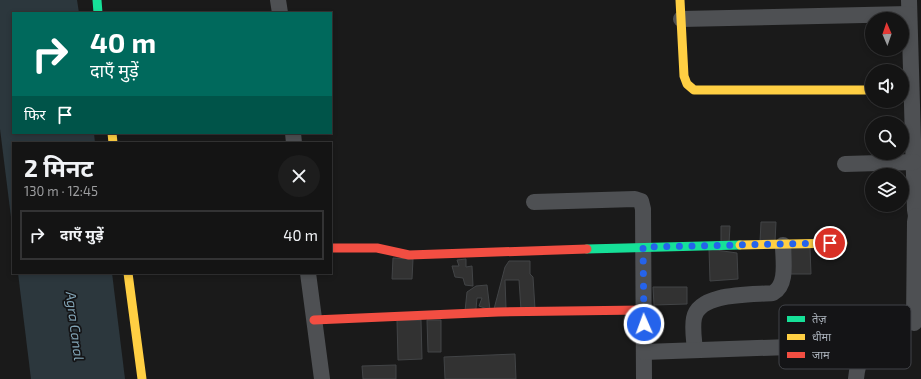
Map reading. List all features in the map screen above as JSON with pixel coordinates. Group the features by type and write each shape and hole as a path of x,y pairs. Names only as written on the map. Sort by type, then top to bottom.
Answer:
{"street":[{"path":"97,0 98,12"},
{"path":"278,0 280,12"},
{"path":"680,0 684,76 686,84 694,90 865,90"},
{"path":"682,19 912,13 909,64"},
{"path":"909,96 917,119 914,162 919,218 915,222 914,323"},
{"path":"845,164 914,162"},
{"path":"534,202 641,201 643,209 644,379"},
{"path":"332,248 377,248 409,255 643,247 843,243"},
{"path":"695,350 694,316 705,303 714,299 768,293 778,290 782,280 784,245"},
{"path":"128,274 142,379"},
{"path":"308,274 322,379"},
{"path":"314,320 491,312 643,310"},
{"path":"644,352 779,347"},
{"path":"856,379 858,369"}],"water":[{"path":"0,0 77,0 79,12 12,12 12,134 94,134 95,142 12,142 12,225 0,129"},
{"name":"Agra Canal","path":"18,274 112,274 125,379 31,379"}],"building":[{"path":"761,222 776,222 775,242 760,242"},
{"path":"721,226 730,226 729,243 721,243"},
{"path":"791,248 810,248 811,274 790,274"},
{"path":"709,249 737,253 738,279 710,281"},
{"path":"393,258 413,259 412,279 392,279"},
{"path":"466,259 466,267 472,266 473,286 465,285 463,278 455,277 452,266 459,266 457,260"},
{"path":"509,261 530,261 530,274 533,277 535,309 521,310 519,280 505,280 506,308 494,309 505,267"},
{"path":"487,285 490,310 479,306 482,298 477,298 476,309 465,311 467,292 476,286"},
{"path":"653,287 687,287 687,304 654,305"},
{"path":"397,320 421,320 422,359 398,360"},
{"path":"427,320 441,320 441,352 428,352"},
{"path":"515,354 516,379 445,379 444,357"},
{"path":"396,365 396,379 363,379 362,366"}],"traffic: fast":[{"path":"97,0 98,12"},
{"path":"587,249 740,245"}],"traffic: slow":[{"path":"680,0 684,76 687,84 694,90 865,90"},
{"path":"112,134 113,142"},
{"path":"740,245 843,243"},
{"path":"128,274 142,379"}],"traffic: jam":[{"path":"332,248 377,248 409,255 587,249"},
{"path":"314,320 498,312 643,310"}],"route":[{"path":"644,324 643,247 830,243"}]}
